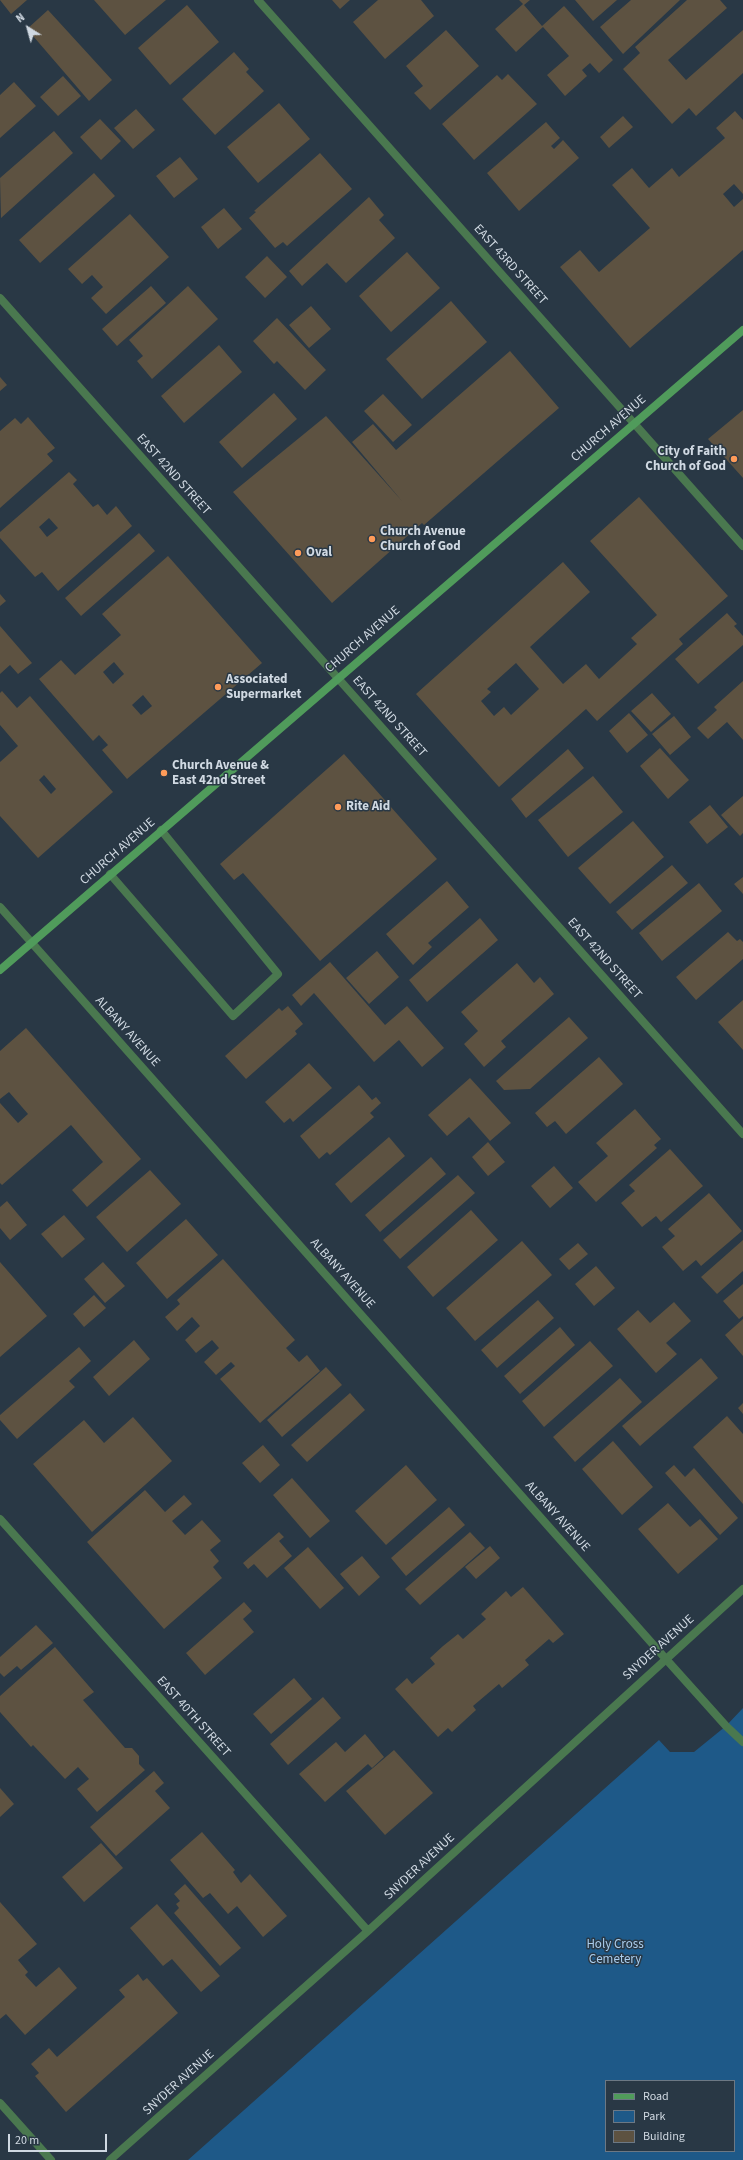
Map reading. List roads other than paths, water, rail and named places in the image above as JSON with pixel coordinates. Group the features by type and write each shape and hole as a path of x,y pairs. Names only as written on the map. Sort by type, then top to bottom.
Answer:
{"main road":[{"name":"CHURCH AVENUE","path":"0,970 338,677 743,330"}],"street":[{"name":"EAST 43RD STREET","path":"258,0 743,546"},
{"name":"EAST 42ND STREET","path":"0,298 743,1134"},
{"path":"110,874 233,1016 278,974 161,830"},
{"name":"ALBANY AVENUE","path":"0,907 665,1658 726,1726 743,1742"},
{"name":"EAST 40TH STREET","path":"0,1519 368,1931"},
{"name":"SNYDER AVENUE","path":"110,2160 368,1931 665,1658 743,1589"},
{"path":"0,2103 51,2160"}],"place":[{"name":"City of Faith Church of God","path":"734,459"},
{"name":"Church Avenue Church of God","path":"372,539"},
{"name":"Oval","path":"298,553"},
{"name":"Associated Supermarket","path":"218,687"},
{"name":"Church Avenue & East 42nd Street","path":"164,773"},
{"name":"Rite Aid","path":"338,807"}],"park label":[{"name":"Holy Cross Cemetery","path":"615,1952"}]}
